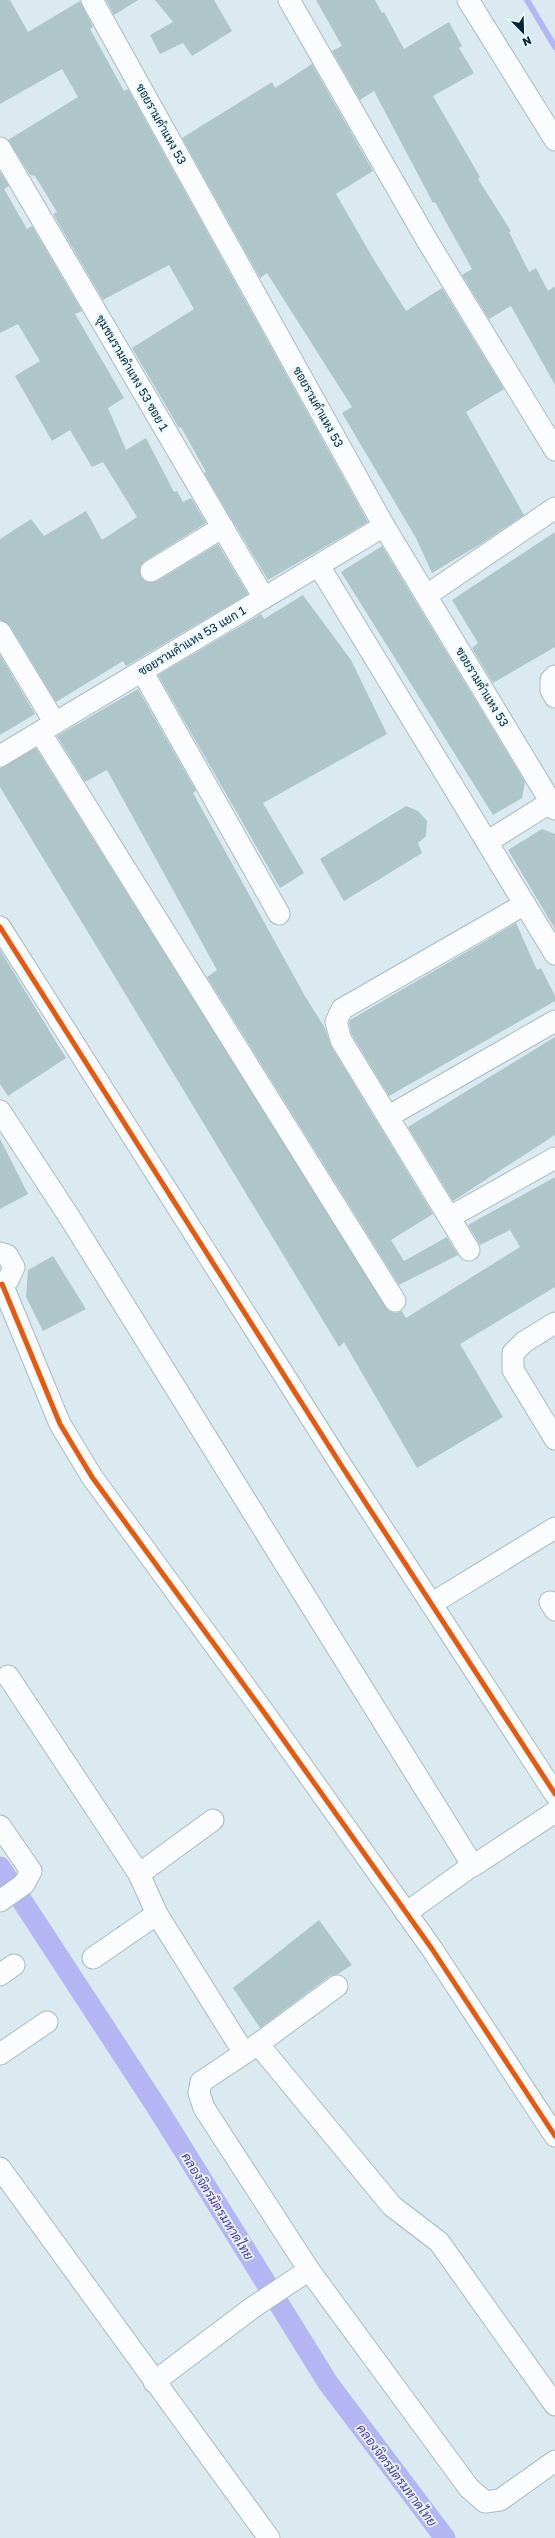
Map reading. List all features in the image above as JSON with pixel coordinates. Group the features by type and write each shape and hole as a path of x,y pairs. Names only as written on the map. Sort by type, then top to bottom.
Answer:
{"street":[{"name":"ซอยรามคำแหง 53","path":"92,0 384,526 553,806"},
{"path":"289,0 428,242 555,450"},
{"path":"468,0 555,140"},
{"name":"ชุมชนรามคำแหง 53 ซอย 1","path":"0,148 264,598"},
{"path":"426,595 555,508"},
{"name":"ซอยรามคำแหง 53 แยก 1","path":"0,756 384,526"},
{"path":"151,571 223,527"},
{"path":"319,566 555,954"},
{"path":"0,632 47,727 395,1301"},
{"path":"142,671 279,914"},
{"path":"555,676 551,680 551,690 555,697"},
{"path":"487,842 553,806"},
{"path":"469,1250 389,1116 341,1040 336,1022 342,1010 525,904"},
{"path":"0,927 341,1466 555,1794"},
{"path":"389,1116 555,1021"},
{"path":"0,1111 70,1218 473,1866 555,1812"},
{"path":"450,1217 555,1158"},
{"path":"0,1253 7,1255 14,1268 13,1274 1,1284 60,1424 92,1476 406,1913 555,2136"},
{"path":"553,1432 525,1393 513,1370 513,1353 524,1342 555,1323"},
{"path":"431,1604 555,1528"},
{"path":"8,1676 139,1874 157,1914 251,2048 392,2206 439,2242 555,2405"},
{"path":"139,1874 213,1820"},
{"path":"0,1826 29,1865 31,1871 24,1884 0,1901"},
{"path":"406,1913 466,1870"},
{"path":"93,1958 157,1914"},
{"path":"337,1986 201,2082 199,2093 204,2108 309,2270 464,2481 485,2502 500,2500 555,2461"},
{"path":"0,2054 47,2022"},
{"path":"0,2168 154,2382 269,2538"},
{"path":"154,2382 252,2308 309,2270"}],"building":[{"path":"0,0 10,0 28,32 80,1 93,27 90,29 124,91 128,89 368,522 268,580 204,473 206,472 181,427 179,428 132,348 194,309 169,265 103,300 53,214 57,212 35,176 30,175 8,140 78,97 62,69 0,104"},
{"path":"106,0 138,0 114,15"},
{"path":"155,0 214,0 232,31 192,56 183,43 160,54 150,35 173,22"},
{"path":"316,0 375,0 382,13 384,12 404,49 449,22 462,46 459,48 474,73 433,96 480,177 478,179 511,231 509,232 529,272 536,268 548,291 555,286 555,385 511,306 489,319 462,275 472,269 435,202 433,203 374,91 360,100 332,51 342,46"},
{"path":"312,64 373,171 336,194 374,260 406,311 442,288 504,389 466,412 524,515 482,543 432,573 416,538 342,413 352,407 267,273 260,278 182,138 272,82 275,88"},
{"path":"0,172 9,186 4,189 27,229 32,226 82,311 75,314 124,398 108,408 126,450 146,438 174,492 177,491 183,502 191,498 206,523 145,561 140,566 141,577 146,582 157,581 218,544 248,594 126,666 123,661 56,702 10,626 0,620 0,539 31,519 44,536 86,511 102,540 137,517 103,462 92,467 70,430 52,441 15,376 40,361 18,324 0,333"},
{"path":"555,532 555,647 493,683 472,648 478,643 452,600"},
{"path":"382,546 525,782 522,798 493,815 341,572"},
{"path":"303,595 351,660 387,734 263,803 304,873 280,888 158,675 261,614 264,619"},
{"path":"0,655 35,714 0,735"},
{"path":"138,689 196,791 193,793 306,998 325,1028 331,1046 433,1214 391,1240 404,1261 447,1237 458,1255 399,1285 207,977 217,970 107,770 85,782 57,736"},
{"path":"36,748 389,1311 395,1313 402,1311 406,1318 520,1247 510,1230 480,1245 468,1225 555,1177 555,1287 460,1344 503,1417 417,1468 344,1342 339,1347 0,787 0,768"},
{"path":"406,806 418,811 427,821 426,836 418,843 422,853 344,901 320,859"},
{"path":"542,829 555,834 555,929 508,850"},
{"path":"516,923 537,970 541,968 555,996 555,1001 389,1096 352,1035 349,1023 350,1020"},
{"path":"0,950 66,1058 8,1096 0,1084"},
{"path":"555,1037 555,1135 453,1201 408,1127"},
{"path":"0,1139 28,1194 0,1209"},
{"path":"53,1256 86,1309 43,1331 26,1297 28,1270"},
{"path":"319,1920 352,1965 338,1974 330,1976 260,2028 233,1988"}],"waterway":[{"path":"527,0 555,47"},
{"name":"คลองจิตรมิตรมหาดไทย","path":"0,1867 158,2109 328,2383 445,2538"}],"cycle path":[{"path":"0,927 341,1465 555,1794"},
{"path":"2,1284 60,1424 92,1477 263,1711 432,1949 555,2136"}]}
